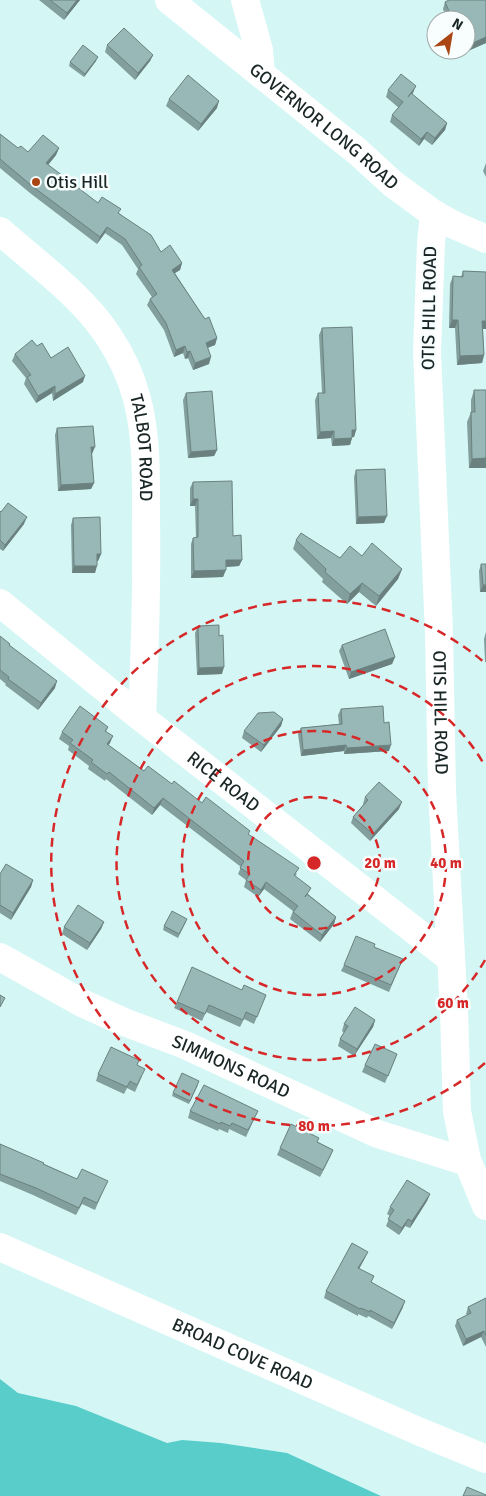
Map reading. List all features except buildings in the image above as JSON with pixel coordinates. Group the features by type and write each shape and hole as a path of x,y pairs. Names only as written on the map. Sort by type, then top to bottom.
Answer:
{"street":[{"name":"GOVERNOR LONG ROAD","path":"169,0 358,152 393,184 434,214 486,239"},
{"path":"245,0 259,50 261,74"},
{"name":"OTIS HILL ROAD","path":"434,214 430,243 427,352 439,632 442,791 457,1111 467,1162 486,1206"},
{"name":"TALBOT ROAD","path":"0,231 85,307 106,334 124,365 137,398 143,431 146,487 147,587 142,718"},
{"name":"RICE ROAD","path":"0,603 142,718 450,958"},
{"name":"SIMMONS ROAD","path":"0,957 82,1003 185,1045 378,1134 467,1162"},
{"name":"BROAD COVE ROAD","path":"0,1247 418,1431 486,1459"}],"water":[{"path":"0,1379 18,1393 76,1406 167,1443 182,1440 221,1443 287,1453 381,1496 0,1496"}],"place":[{"name":"Otis Hill","path":"36,182"}]}
